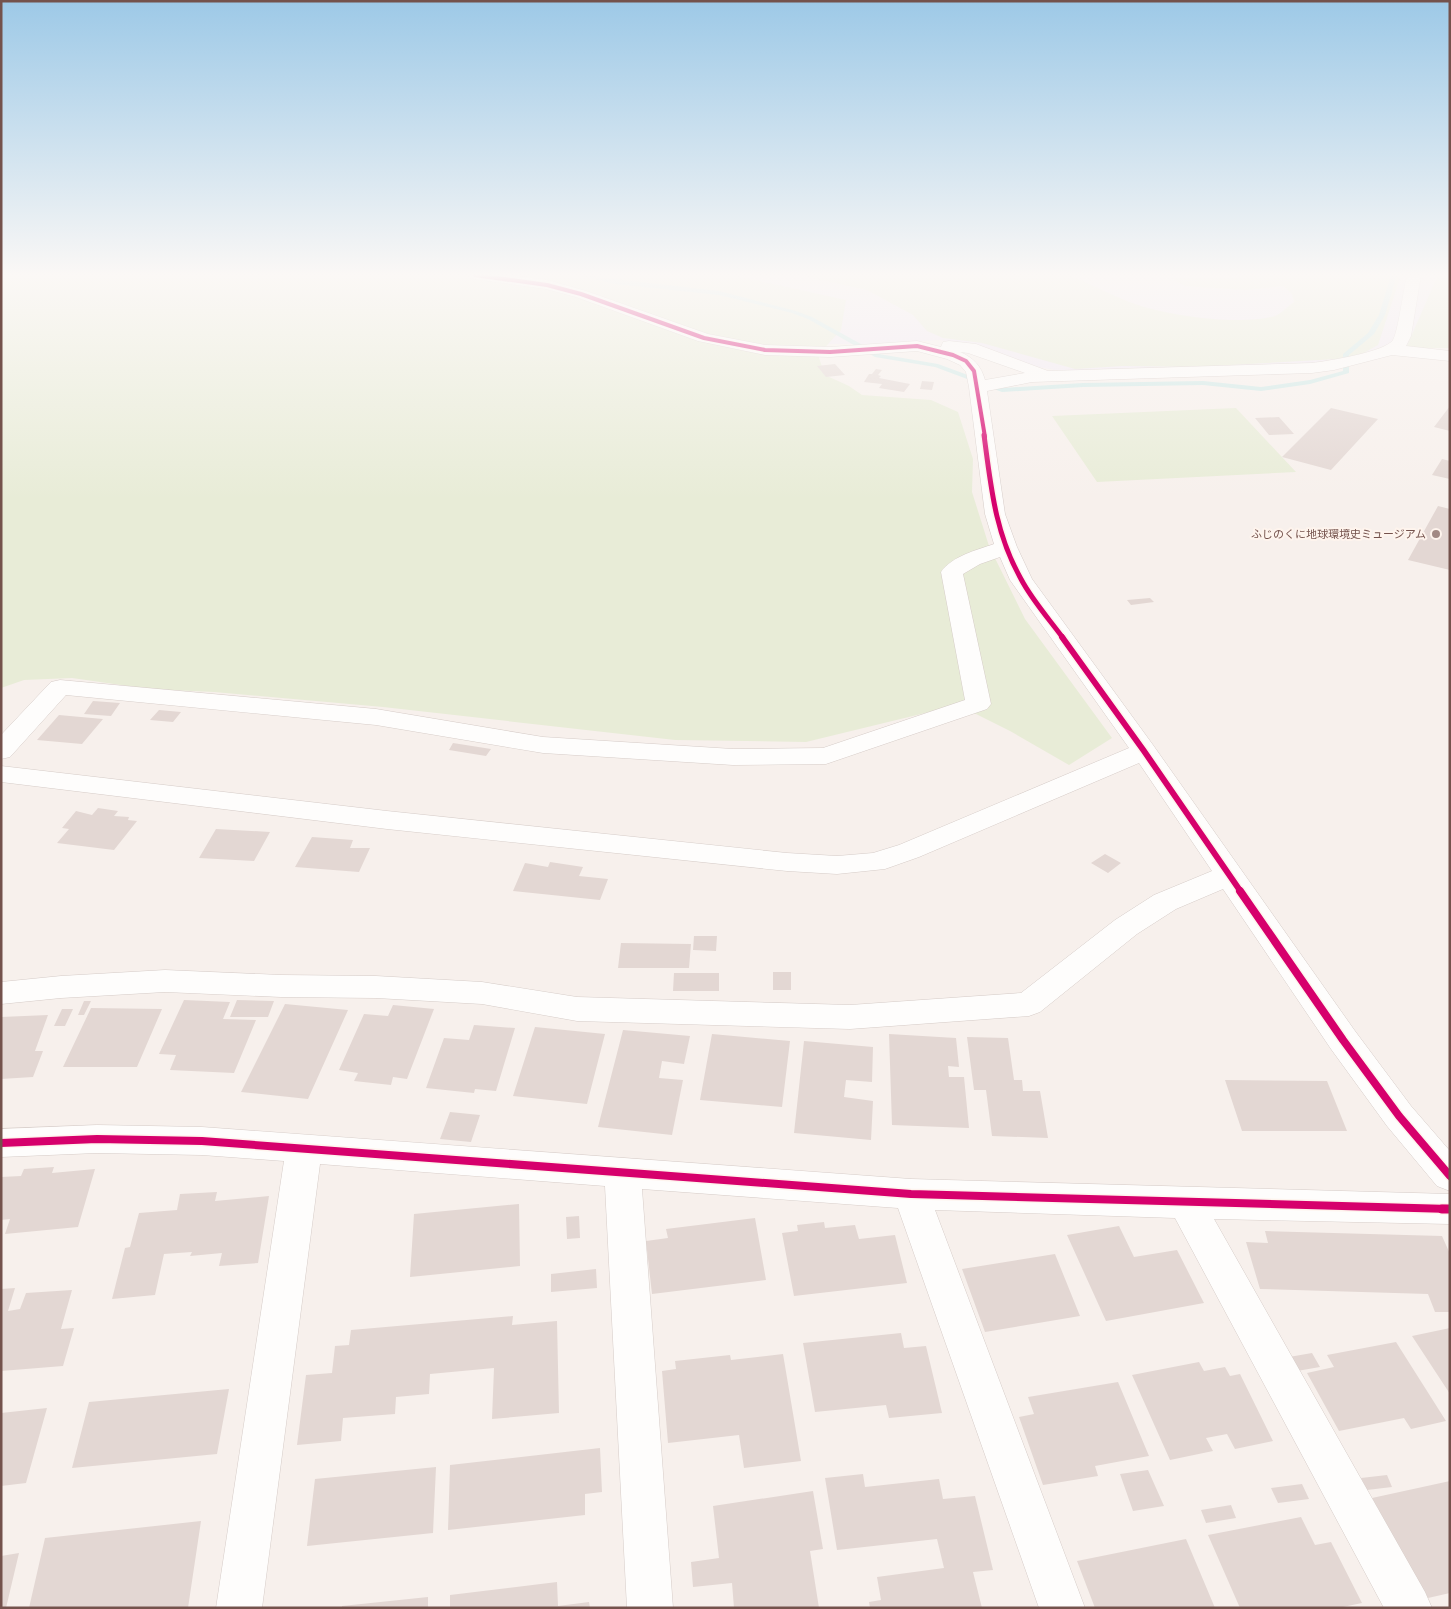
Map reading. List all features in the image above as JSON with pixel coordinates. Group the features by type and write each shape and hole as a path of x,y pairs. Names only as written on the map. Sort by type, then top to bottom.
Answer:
{"street":[{"path":"767,350 830,352 858,350"},
{"path":"933,350 953,355 966,361 974,371 978,387 995,514 1006,547 1021,580 1144,751 1343,1040 1398,1116 1450,1176"},
{"path":"976,350 1051,377"},
{"path":"978,387 1014,380 1051,377 1312,368 1334,365 1392,350"},
{"path":"1393,350 1450,356"},
{"path":"1,750 60,687 376,716 543,745 732,757 826,756 978,704 952,572 972,559 1006,547"},
{"path":"1,774 387,820 787,862 838,865 875,862 909,851 1144,751"},
{"path":"1,993 61,987 165,981 281,986 376,987 482,993 577,1009 850,1017 1029,1004 1126,927 1165,902 1229,875"},
{"path":"1,1143 98,1139 202,1141 456,1159 623,1174 911,1194 1450,1209"},
{"path":"239,1608 304,1149"},
{"path":"623,1174 650,1608"},
{"path":"911,1194 1062,1608"},
{"path":"1186,1203 1409,1608"}],"shaded area":[{"path":"987,350 1372,350 1353,357 1310,366 1066,372 1038,367"}],"green space":[{"path":"1,350 823,350 818,355 825,375 849,386 862,395 931,400 958,412 973,459 972,492 989,546 1025,619 1112,738 1069,765 1010,731 958,705 806,742 675,740 383,707 214,692 149,689 72,678 24,680 1,688"},
{"path":"1007,350 1369,350 1355,358 1195,367 1123,366 1075,369"},
{"path":"1236,408 1296,472 1097,482 1052,416"}],"building":[{"path":"835,364 845,375 826,377 817,366"},
{"path":"876,369 882,370 878,375 881,376 879,378 910,384 904,392 879,388 882,384 864,382 869,374 872,374"},
{"path":"922,381 934,382 932,390 920,389"},
{"path":"1450,406 1450,431 1434,427"},
{"path":"1331,408 1378,419 1331,470 1282,457"},
{"path":"1279,417 1294,434 1269,435 1255,418"},
{"path":"1442,459 1450,461 1450,479 1432,475"},
{"name":"ふじのくに地球環境史ミュージアム","path":"1438,506 1450,509 1450,570 1408,560"},
{"path":"1150,598 1154,602 1131,605 1127,600"},
{"path":"93,701 120,703 111,716 84,714"},
{"path":"159,710 181,712 173,722 150,720"},
{"path":"59,715 103,719 82,744 37,740"},
{"path":"453,743 491,749 486,756 449,750"},
{"path":"98,808 118,811 114,816 129,817 128,820 137,821 114,850 57,843 69,829 62,828 76,811 92,815"},
{"path":"216,829 270,832 254,861 199,858"},
{"path":"312,837 353,840 350,848 370,848 359,872 295,867"},
{"path":"1105,854 1121,863 1108,873 1091,863"},
{"path":"550,862 583,867 579,876 608,879 600,900 513,891 525,863 548,867"},
{"path":"694,936 717,936 716,951 693,950"},
{"path":"621,943 691,944 689,968 618,968"},
{"path":"773,972 791,972 791,990 773,990"},
{"path":"674,973 719,973 719,991 673,991"},
{"path":"184,1000 230,1002 223,1019 256,1020 234,1073 170,1070 176,1055 159,1054"},
{"path":"237,1000 274,1001 268,1017 230,1017"},
{"path":"84,1001 91,1001 84,1015 78,1015"},
{"path":"285,1004 348,1010 308,1099 241,1092"},
{"path":"393,1005 434,1009 407,1079 393,1077 391,1085 354,1081 358,1073 339,1070 364,1014 388,1016"},
{"path":"91,1008 162,1009 137,1067 63,1067"},
{"path":"62,1009 73,1009 65,1026 54,1026"},
{"path":"48,1015 35,1051 43,1051 33,1077 1,1079 1,1017"},
{"path":"474,1025 515,1028 496,1091 475,1089 474,1093 426,1088 444,1038 469,1040"},
{"path":"535,1027 605,1034 587,1104 513,1096"},
{"path":"623,1030 690,1036 684,1064 662,1061 659,1078 683,1080 672,1135 598,1127"},
{"path":"712,1034 790,1041 782,1107 700,1100"},
{"path":"889,1034 956,1038 959,1067 948,1066 949,1077 964,1077 969,1128 892,1125"},
{"path":"967,1037 1008,1038 1014,1080 1022,1080 1023,1091 1040,1091 1048,1138 992,1136 986,1090 974,1090"},
{"path":"804,1041 873,1047 872,1082 846,1080 844,1097 873,1101 871,1140 794,1133"},
{"path":"1225,1080 1327,1081 1347,1131 1242,1131"},
{"path":"450,1112 480,1115 471,1142 440,1139"},
{"path":"54,1167 52,1173 95,1169 78,1227 5,1234 10,1219 1,1220 1,1177 21,1176 24,1169"},
{"path":"217,1192 215,1201 269,1196 258,1263 219,1266 222,1253 190,1256 192,1252 164,1254 155,1295 112,1299 125,1248 130,1247 139,1213 177,1210 180,1194"},
{"path":"519,1204 520,1266 410,1277 414,1214"},
{"path":"579,1216 580,1238 567,1239 566,1217"},
{"path":"755,1218 766,1280 652,1294 646,1241 668,1238 666,1229"},
{"path":"824,1222 825,1228 855,1225 859,1239 895,1235 907,1283 794,1296 782,1233 798,1231 797,1225"},
{"path":"1119,1226 1134,1257 1177,1250 1204,1303 1106,1321 1067,1235"},
{"path":"1265,1231 1442,1236 1450,1254 1450,1312 1435,1312 1428,1294 1260,1289 1246,1242 1268,1243"},
{"path":"1055,1254 1080,1316 985,1332 962,1269"},
{"path":"596,1269 597,1288 551,1292 551,1274"},
{"path":"15,1288 8,1311 20,1309 26,1293 72,1290 61,1329 74,1328 63,1366 1,1371 1,1289"},
{"path":"513,1316 512,1325 557,1321 559,1413 492,1419 494,1368 430,1374 429,1394 396,1397 395,1414 343,1418 341,1441 297,1445 306,1375 332,1373 335,1346 349,1345 351,1330"},
{"path":"1450,1328 1450,1394 1412,1336"},
{"path":"901,1333 904,1348 926,1346 942,1413 889,1418 886,1405 815,1412 803,1343"},
{"path":"1396,1342 1446,1421 1411,1429 1404,1418 1339,1431 1307,1373 1334,1367 1327,1355"},
{"path":"1312,1353 1320,1367 1297,1371 1289,1357"},
{"path":"783,1354 801,1461 744,1468 739,1435 668,1443 662,1371 676,1369 675,1361 730,1355 731,1360"},
{"path":"1199,1362 1204,1371 1225,1367 1230,1376 1240,1374 1273,1441 1235,1449 1227,1434 1206,1438 1213,1451 1170,1460 1132,1375"},
{"path":"1118,1382 1149,1456 1095,1466 1098,1476 1043,1485 1019,1417 1034,1414 1028,1397"},
{"path":"229,1389 217,1454 72,1468 89,1402"},
{"path":"47,1408 26,1483 1,1486 1,1413"},
{"path":"600,1448 602,1492 585,1494 585,1515 448,1530 450,1465"},
{"path":"436,1467 433,1533 307,1546 315,1479"},
{"path":"1148,1470 1164,1506 1133,1511 1120,1474"},
{"path":"863,1474 865,1487 939,1479 943,1499 975,1496 993,1570 973,1572 982,1608 870,1608 869,1602 881,1600 877,1577 944,1568 937,1539 837,1550 825,1478"},
{"path":"1387,1475 1392,1487 1367,1490 1361,1478"},
{"path":"1450,1481 1450,1593 1428,1598 1372,1498"},
{"path":"1302,1484 1309,1499 1278,1503 1271,1488"},
{"path":"813,1491 823,1549 810,1551 819,1608 734,1608 732,1583 693,1587 691,1562 719,1558 713,1506"},
{"path":"1231,1505 1236,1518 1206,1523 1201,1510"},
{"path":"1301,1517 1315,1545 1331,1542 1362,1603 1338,1608 1240,1608 1208,1535"},
{"path":"201,1521 188,1608 29,1608 45,1538"},
{"path":"1186,1539 1215,1608 1095,1608 1077,1561"},
{"path":"19,1553 6,1608 1,1608 1,1556"},
{"path":"557,1582 558,1606 589,1602 590,1608 450,1608 450,1595"},
{"path":"428,1597 428,1608 342,1608 342,1606"}],"waterway":[{"path":"867,350 877,356 936,365 1002,390 1083,385 1203,383 1261,389 1310,382 1347,372 1346,354 1351,350"}],"cycle path":[{"path":"768,350 830,352 858,350"},
{"path":"933,350 953,355 966,361 974,371 978,387 995,514 1006,547 1021,580 1144,751 1343,1040 1399,1116 1450,1176"},
{"path":"1,1143 97,1139 202,1141 911,1194 1450,1209"}],"place":[{"name":"ふじのくに地球環境史ミュージアム","path":"1436,534"}]}
